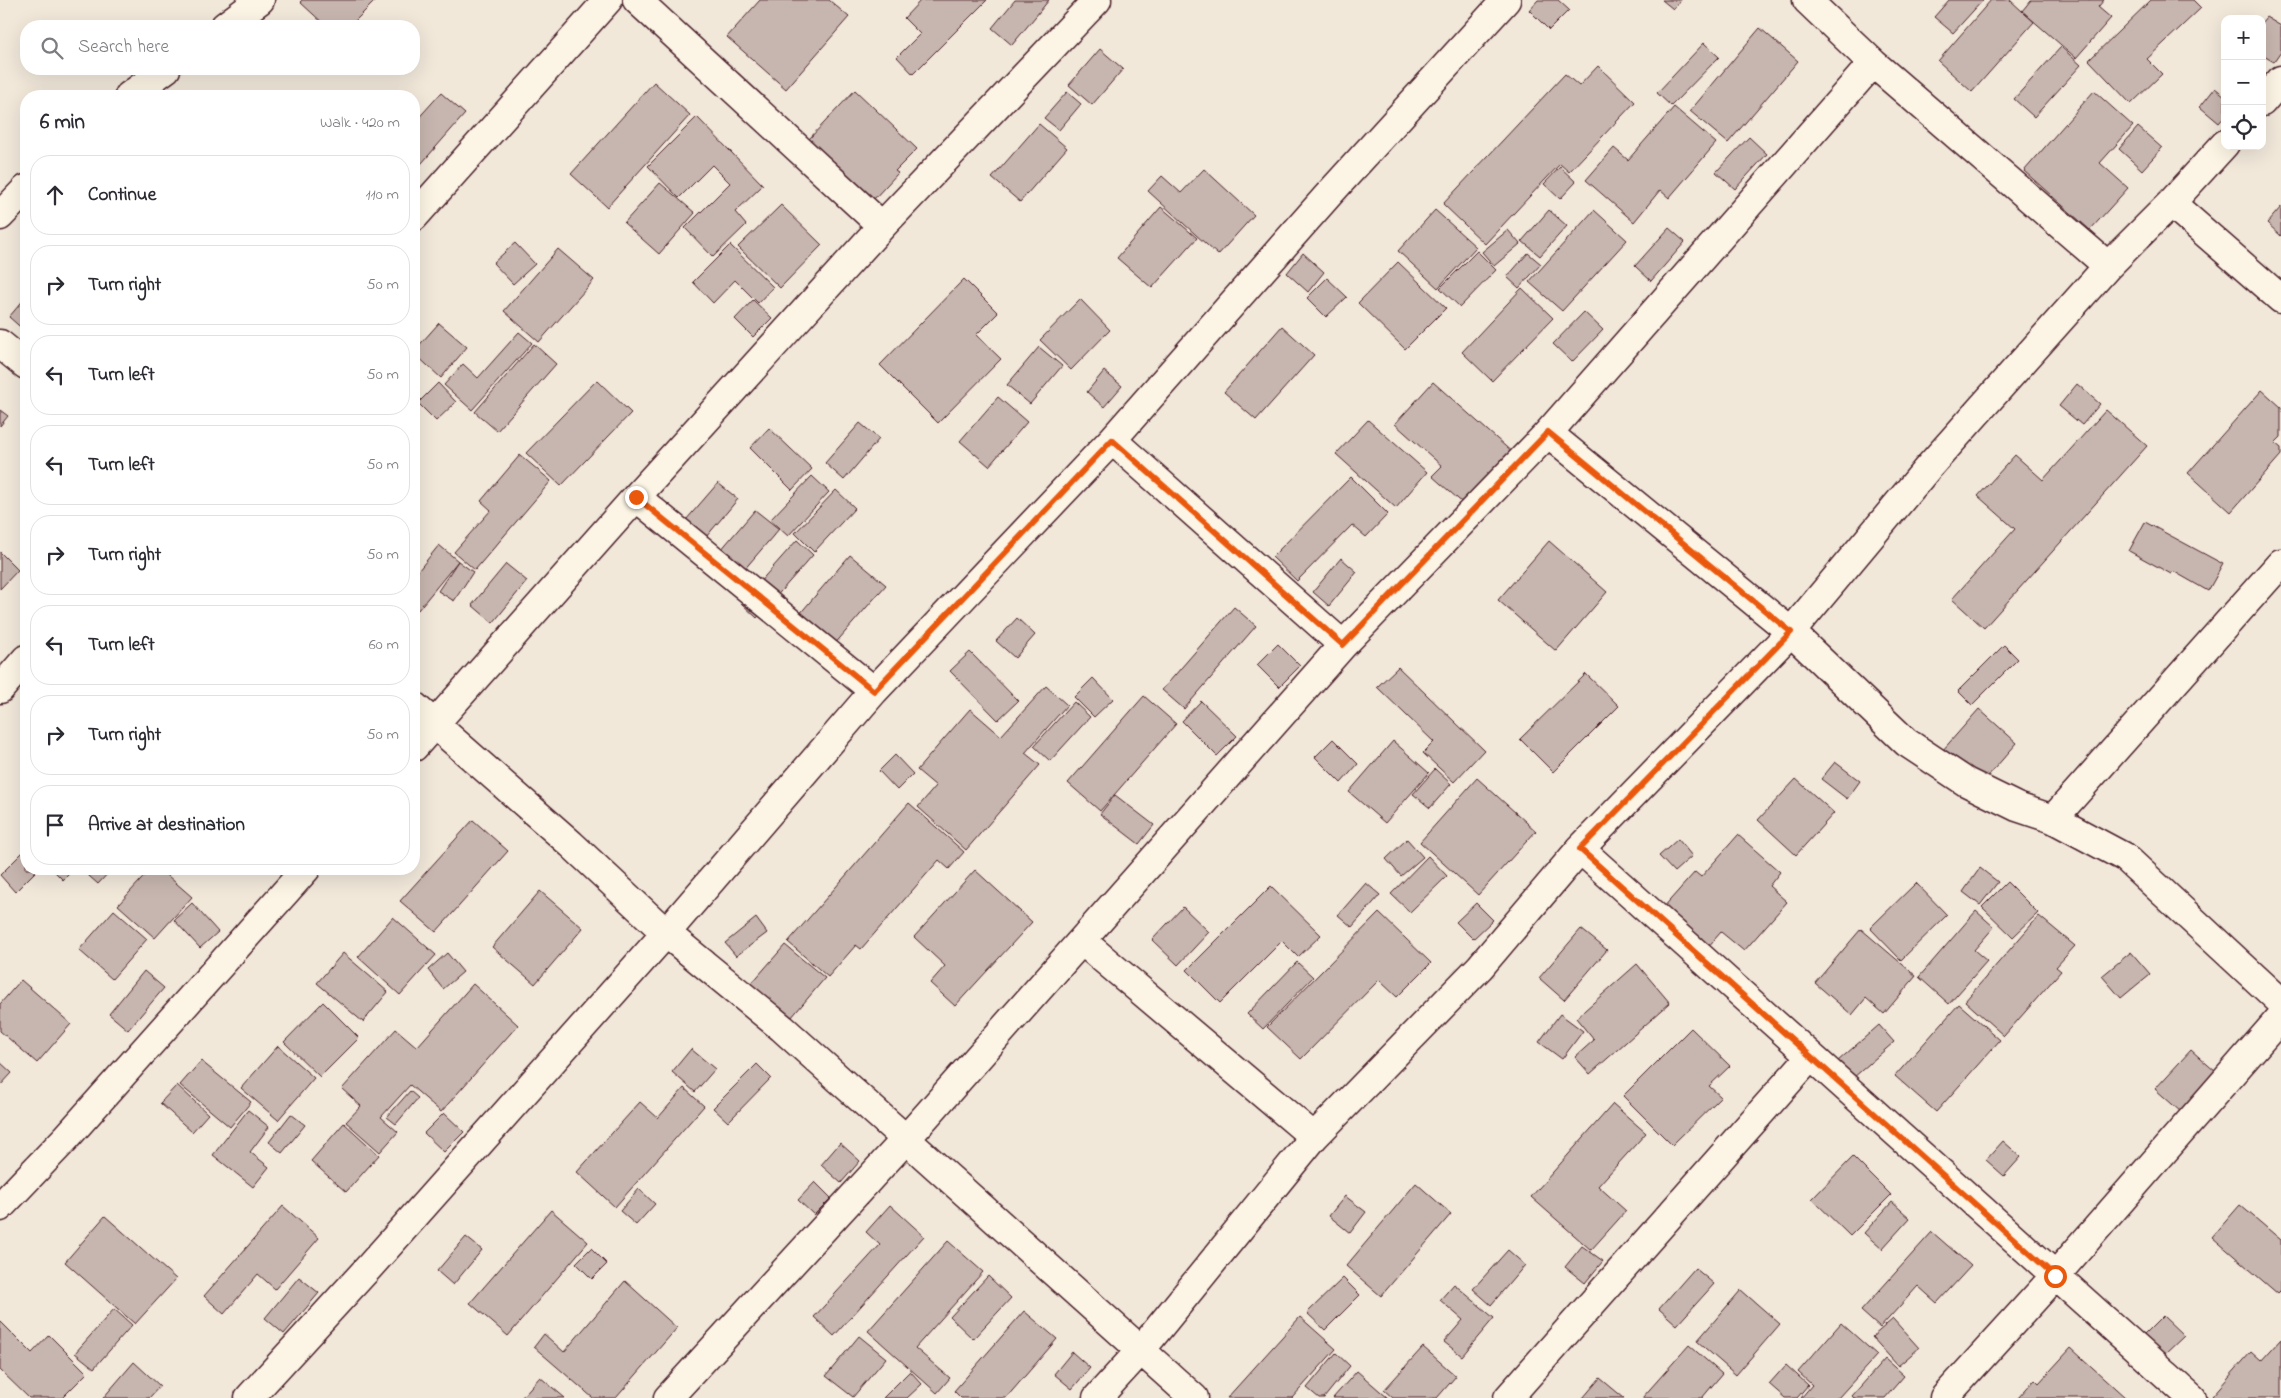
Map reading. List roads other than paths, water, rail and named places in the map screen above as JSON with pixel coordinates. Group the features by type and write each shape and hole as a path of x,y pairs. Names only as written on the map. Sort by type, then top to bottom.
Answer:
{"street":[{"path":"233,20 260,0"},
{"path":"420,210 608,0"},
{"path":"636,0 882,226"},
{"path":"420,740 636,497 882,226 1097,0"},
{"path":"249,1398 666,933 874,691 1112,440 1330,193 1506,0"},
{"path":"1807,0 1873,63 2108,266"},
{"path":"668,1398 906,1139 1343,645 1548,432 1873,63"},
{"path":"137,90 158,75"},
{"path":"2266,97 2281,80"},
{"path":"1098,1398 1141,1350 1314,1137 1480,968 1580,849 1791,632 1927,469 2108,266 2171,203 2221,148"},
{"path":"0,216 20,195"},
{"path":"2171,203 2281,299"},
{"path":"0,344 20,360"},
{"path":"1548,432 1791,632 1906,742 1966,782 2017,807 2053,819 2126,858 2281,1002"},
{"path":"1112,440 1343,645"},
{"path":"636,497 874,691"},
{"path":"2053,819 2281,563"},
{"path":"0,689 20,666"},
{"path":"420,712 571,844 666,933 782,1028 1194,1398"},
{"path":"1580,849 2192,1398"},
{"path":"0,1207 66,1138 301,875"},
{"path":"1082,941 1314,1137"},
{"path":"1944,1398 2055,1276 2281,1018"},
{"path":"1508,1398 1811,1056"}]}
